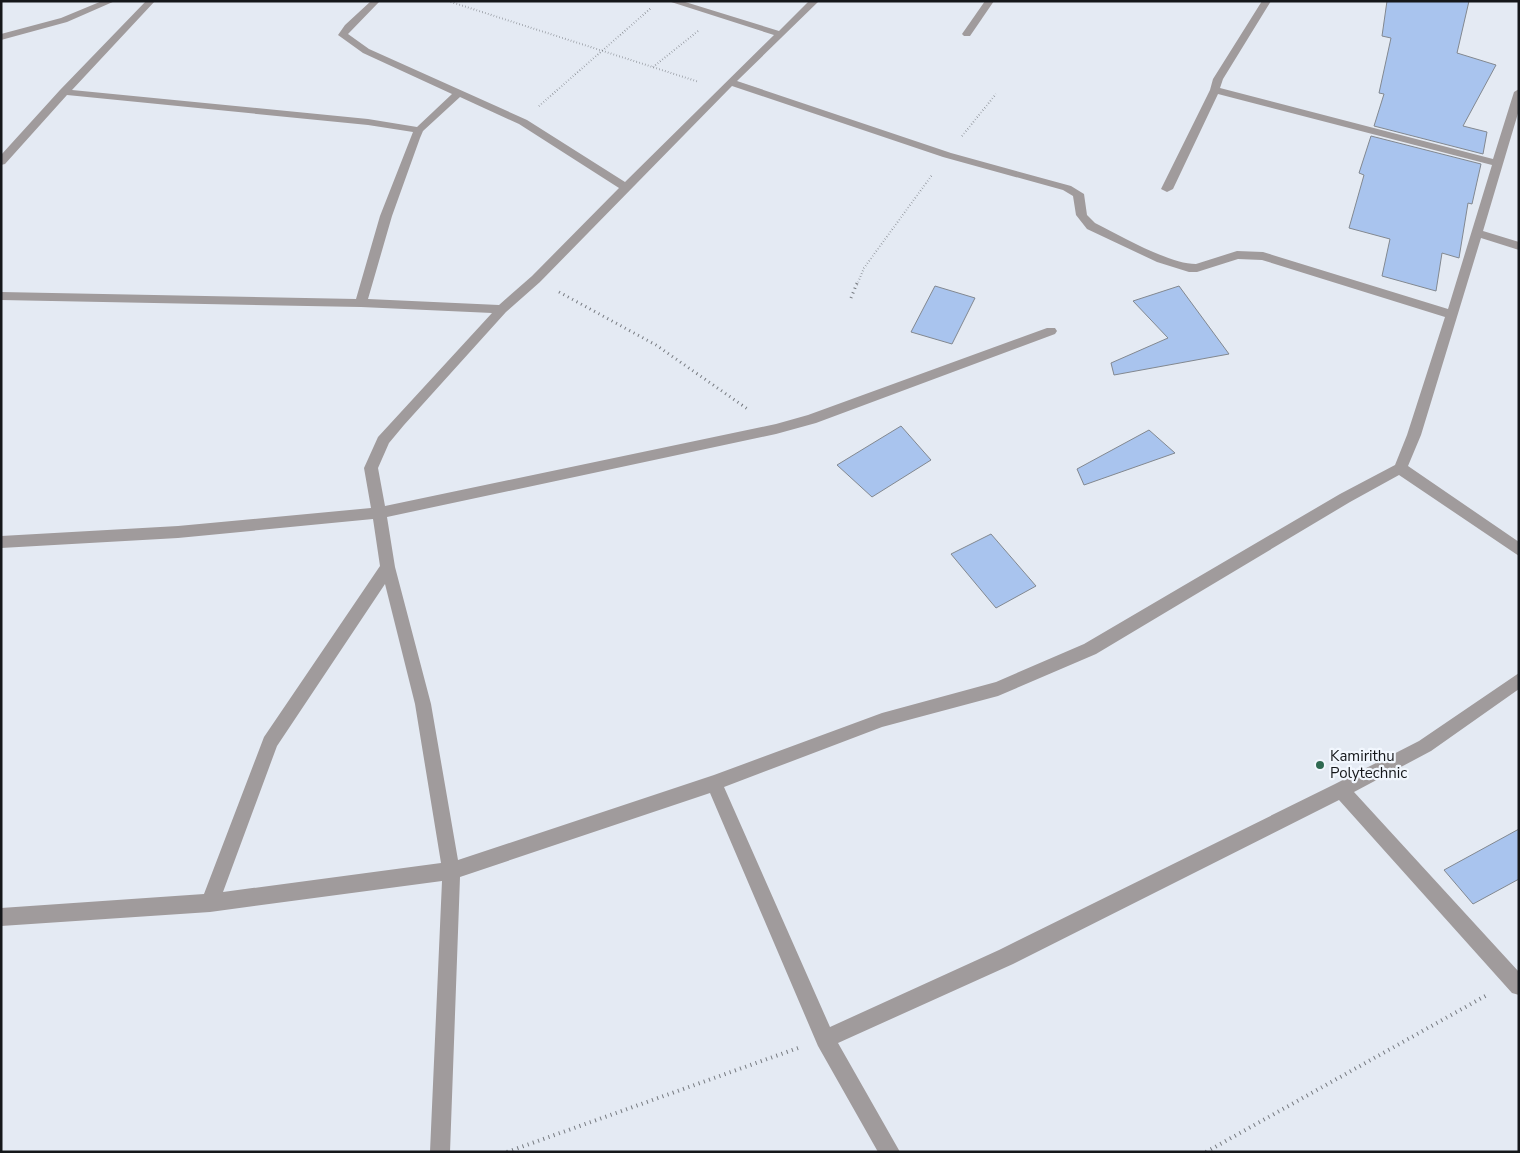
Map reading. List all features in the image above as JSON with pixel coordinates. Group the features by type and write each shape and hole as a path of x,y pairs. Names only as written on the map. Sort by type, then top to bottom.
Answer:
{"street":[{"path":"1,37 64,20 110,1"},
{"path":"1,162 150,1"},
{"path":"376,1 360,19 344,31 343,35 366,51 523,122 628,188"},
{"path":"672,1 780,34"},
{"path":"440,1152 451,870 423,704 388,567 371,468 383,442 399,421 502,309 536,279 815,1"},
{"path":"967,34 990,1"},
{"path":"1167,190 1215,90 1218,79 1267,1"},
{"path":"728,86 947,155 1067,188 1078,194 1079,209 1085,221 1091,226 1180,266 1197,268 1237,255 1262,256 1452,315"},
{"path":"1215,90 1496,163"},
{"path":"64,92 368,122 419,130"},
{"path":"1,917 210,903 451,870 714,783 882,720 998,689 1090,649 1345,498 1400,468 1414,435 1452,315 1496,163 1519,92"},
{"path":"361,303 386,216 419,130 459,93"},
{"path":"1476,234 1519,246"},
{"path":"1,296 361,303 502,309"},
{"path":"1,542 178,532 378,513 776,429 811,419 1051,331"},
{"path":"1400,468 1519,550"},
{"path":"210,903 270,742 388,567"},
{"path":"825,1039 1006,957 1341,790 1424,746 1519,680"},
{"path":"714,783 825,1039 890,1152"},
{"path":"1341,790 1516,983"}],"path":[{"path":"448,1 653,68 728,86"},
{"path":"523,122 651,8"},
{"path":"653,68 718,14"},
{"path":"851,298 864,268 947,155 996,94"},
{"path":"536,279 656,345 776,429"},
{"path":"1206,1152 1516,983"},
{"path":"507,1152 825,1039"}],"building":[{"path":"1387,1 1469,1 1457,53 1496,65 1463,126 1487,132 1483,154 1374,126 1384,94 1379,93 1391,38 1382,36"},
{"path":"1371,136 1481,164 1472,204 1468,203 1459,258 1442,253 1436,291 1382,276 1390,239 1349,228 1364,175 1359,173"},
{"path":"935,286 975,298 952,344 911,332"},
{"path":"1179,286 1229,354 1114,375 1111,363 1168,338 1133,301"},
{"path":"901,426 931,460 872,497 837,465"},
{"path":"1149,430 1175,453 1084,485 1077,469"},
{"path":"991,534 1036,586 996,608 951,554"},
{"path":"1519,829 1519,879 1473,904 1444,870"}],"place":[{"name":"Kamirithu Polytechnic","path":"1320,765"}]}
